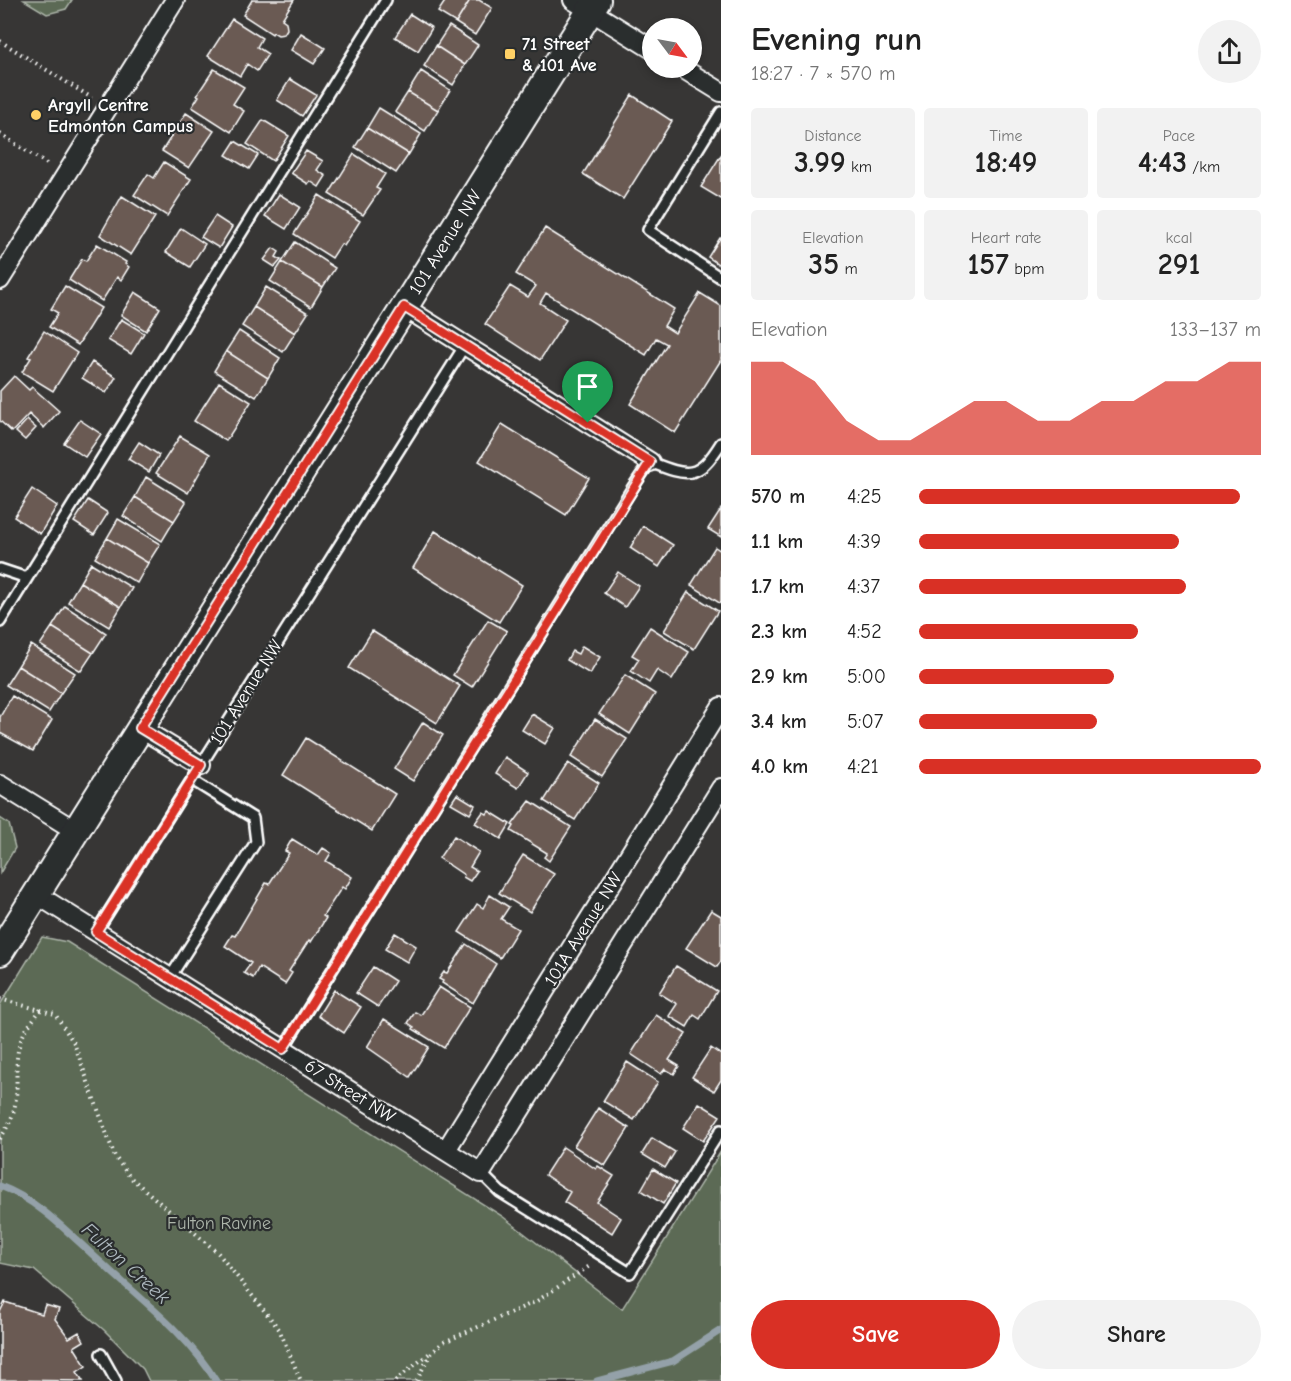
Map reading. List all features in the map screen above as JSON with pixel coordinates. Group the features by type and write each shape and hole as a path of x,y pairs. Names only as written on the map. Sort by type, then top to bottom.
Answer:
{"main road":[{"name":"101 Avenue NW","path":"0,952 404,307 587,4"}],"street":[{"path":"0,280 175,0"},
{"path":"587,4 642,42"},
{"path":"698,78 721,92"},
{"path":"404,307 650,462"},
{"name":"101A Avenue NW","path":"446,1150 721,707"},
{"name":"101 Avenue NW","path":"140,728 196,772"},
{"path":"0,784 76,831"},
{"path":"481,1173 721,788"},
{"name":"67 Street NW","path":"36,894 481,1173"}],"lane":[{"path":"0,622 386,0"},
{"path":"721,112 648,230 721,278"},
{"name":"101 Avenue NW","path":"96,932 465,345"},
{"path":"283,1049 650,462 678,473 696,471 712,458 721,443"},
{"path":"0,569 27,578"},
{"path":"169,979 256,842 253,818 196,772"},
{"path":"481,1173 500,1192 630,1273 721,1130"},
{"path":"102,1354 116,1381"}],"path":[{"path":"0,40 108,108"},
{"path":"0,134 50,166"},
{"path":"0,999 55,1014 74,1043 115,1157 138,1183 218,1253 279,1329 301,1381"},
{"path":"0,1139 9,1124 16,1103 20,1042 41,1009"},
{"path":"395,1381 444,1342 537,1301 605,1257"},
{"path":"417,1381 434,1349"}],"green space":[{"path":"24,0 72,0 66,9 47,14"},
{"path":"0,818 9,824 15,848 0,873"},
{"name":"Fulton Ravine","path":"42,937 67,942 502,1216 622,1309 721,1151 721,1381 149,1381 143,1369 104,1330 34,1270 0,1263 0,1005"}],"building":[{"path":"252,0 294,0 282,19 286,22 287,29 284,34 278,35 273,32 272,34 243,15"},
{"path":"446,0 470,0 456,23 438,12"},
{"path":"470,0 479,0 492,8 475,35 456,23"},
{"path":"410,14 432,28 418,51 395,37"},
{"path":"232,19 262,38 257,47 268,54 257,71 247,64 240,76 208,56"},
{"path":"449,26 478,45 465,65 436,46"},
{"path":"301,33 325,48 314,64 291,50"},
{"path":"436,46 465,65 453,85 424,66"},
{"path":"214,69 244,87 233,104 244,111 231,132 192,107"},
{"path":"421,71 450,90 438,110 408,92"},
{"path":"290,79 316,95 302,116 277,100"},
{"path":"408,92 438,110 425,131 395,112"},
{"path":"632,95 672,121 623,199 583,174"},
{"path":"379,108 421,134 409,154 367,128"},
{"path":"186,113 214,131 189,168 162,151"},
{"path":"263,120 289,136 273,161 247,144"},
{"path":"367,128 409,154 396,173 355,147"},
{"path":"235,141 258,155 249,169 226,155"},
{"path":"306,151 323,161 317,170 326,176 319,187 310,181 308,184 291,173"},
{"path":"354,154 385,174 376,188 380,190 363,215 329,194"},
{"path":"721,155 721,199 701,187"},
{"path":"164,162 191,179 167,216 134,195 148,174 154,178"},
{"path":"279,194 300,207 286,229 265,216"},
{"path":"319,195 360,221 344,246 341,244 332,258 294,234"},
{"path":"122,196 155,217 131,255 100,235"},
{"path":"215,216 232,227 219,248 201,237"},
{"path":"181,228 205,244 190,267 166,252"},
{"path":"545,228 674,309 664,326 675,333 700,293 721,306 721,360 675,433 630,404 667,344 656,338 646,355 546,293 540,303 566,320 540,360 485,324 510,286 528,297 536,286 516,274"},
{"path":"721,238 721,266 708,257"},
{"path":"295,242 335,268 323,287 282,262"},
{"path":"97,244 126,262 125,264 129,267 121,280 117,277 102,301 69,280 82,259 86,261"},
{"path":"273,248 279,252 276,257 281,260 275,267 264,260"},
{"path":"282,262 323,287 311,307 270,281"},
{"path":"65,286 101,308 78,345 49,327 58,313 51,309"},
{"path":"266,287 308,313 295,333 254,307"},
{"path":"135,292 160,308 146,331 121,315"},
{"path":"254,307 295,333 283,352 242,326"},
{"path":"121,319 144,333 131,354 108,340"},
{"path":"44,331 77,353 53,391 22,372 31,358 28,357"},
{"path":"239,331 280,358 268,378 226,351"},
{"path":"226,351 268,378 256,397 214,371"},
{"path":"92,362 116,377 106,393 82,378"},
{"path":"14,376 29,390 32,387 59,411 44,428 29,414 12,432 0,421 0,391"},
{"path":"219,382 251,402 226,441 194,421"},
{"path":"27,420 36,428 25,440 16,432"},
{"path":"80,420 101,434 85,457 64,443"},
{"path":"502,424 589,478 566,515 479,461"},
{"path":"180,436 210,454 188,493 156,473"},
{"path":"139,442 159,455 149,472 128,459"},
{"path":"146,477 186,502 174,521 135,497"},
{"path":"32,489 57,506 40,534 14,517"},
{"path":"135,497 174,521 162,541 123,516"},
{"path":"88,500 108,513 94,535 74,522"},
{"path":"721,509 721,537 708,529"},
{"path":"118,519 160,544 148,563 107,538"},
{"path":"643,526 673,545 659,567 630,548"},
{"path":"435,531 522,585 499,622 413,568"},
{"path":"107,538 148,563 137,583 95,558"},
{"path":"715,547 721,551 721,604 691,585"},
{"path":"91,563 132,588 121,607 80,582"},
{"path":"618,572 639,586 625,607 604,593"},
{"path":"80,582 121,607 109,627 68,602"},
{"path":"688,592 718,611 694,649 664,631"},
{"path":"65,606 106,633 93,653 52,627"},
{"path":"488,620 507,631 472,687 453,675"},
{"path":"52,627 93,653 81,671 40,645"},
{"path":"650,627 689,652 672,680 657,670 649,683 631,671 639,659 632,655"},
{"path":"372,631 460,686 437,723 349,668"},
{"path":"31,645 75,673 61,693 18,666"},
{"path":"582,646 600,657 590,674 567,660 572,651 578,654"},
{"path":"18,666 61,693 49,712 6,685"},
{"path":"625,675 655,694 630,734 599,714"},
{"path":"12,696 52,720 33,751 0,733 0,717"},
{"path":"532,714 555,728 545,744 522,730"},
{"path":"595,719 627,739 602,777 571,757"},
{"path":"423,722 443,735 413,781 394,769"},
{"path":"306,738 395,794 372,831 283,775"},
{"path":"505,757 528,772 518,788 495,774"},
{"path":"568,763 599,783 575,820 544,801"},
{"path":"457,794 475,805 470,814 451,803"},
{"path":"530,801 571,827 549,861 544,857 547,853 511,831 514,826 512,825"},
{"path":"489,811 510,824 501,839 475,823 483,812 487,814"},
{"path":"454,836 479,852 470,867 477,871 470,881 439,858"},
{"path":"292,839 318,855 323,848 331,853 326,861 352,877 345,889 342,887 323,916 326,918 289,971 292,973 285,984 259,967 253,978 244,973 251,963 225,946 232,935 235,936 266,883 269,884 289,853 285,851"},
{"path":"523,855 554,874 530,912 499,893"},
{"path":"490,895 509,907 501,919 518,929 500,958 459,932 477,904 483,908"},
{"path":"711,910 721,916 721,961 717,967 686,948"},
{"path":"395,933 416,946 407,962 385,949"},
{"path":"466,944 496,964 473,1003 439,979 444,972 447,973"},
{"path":"676,966 717,991 700,1019 694,1015 687,1027 669,1016 677,1004 659,993"},
{"path":"373,967 395,981 378,1007 356,993"},
{"path":"439,987 470,1007 444,1048 413,1029 414,1027 408,1023 415,1012 421,1015"},
{"path":"334,990 361,1007 344,1033 318,1016"},
{"path":"656,1015 686,1034 669,1060 679,1066 674,1074 665,1069 661,1074 631,1054"},
{"path":"384,1019 429,1047 410,1077 367,1047"},
{"path":"711,1048 721,1055 721,1080 714,1091 692,1077"},
{"path":"627,1062 658,1082 634,1120 603,1101"},
{"path":"699,1103 720,1116 703,1141 683,1128"},
{"path":"598,1108 629,1128 605,1166 574,1146"},
{"path":"652,1138 675,1152 665,1168 642,1154"},
{"path":"563,1147 596,1169 598,1166 614,1176 597,1202 621,1218 612,1233 564,1202 570,1192 545,1175"},
{"path":"653,1169 676,1183 663,1204 641,1190"},
{"path":"5,1302 42,1314 45,1305 59,1309 55,1319 69,1338 79,1332 84,1341 74,1347 86,1366 77,1372 83,1381 0,1380 0,1312"}],"waterway":[{"name":"Fulton Creek","path":"0,1186 29,1201 69,1232 179,1334 205,1364 216,1381"},
{"name":"Fulton Creek","path":"597,1381 673,1361 721,1330"}],"place":[{"name":"71 Street & 101 Ave","path":"510,54"},
{"name":"Argyll Centre Edmonton Campus","path":"36,115"}],"route":[{"path":"404,307 588,423 650,462 283,1049 96,932 201,765 140,728 404,307"}]}
